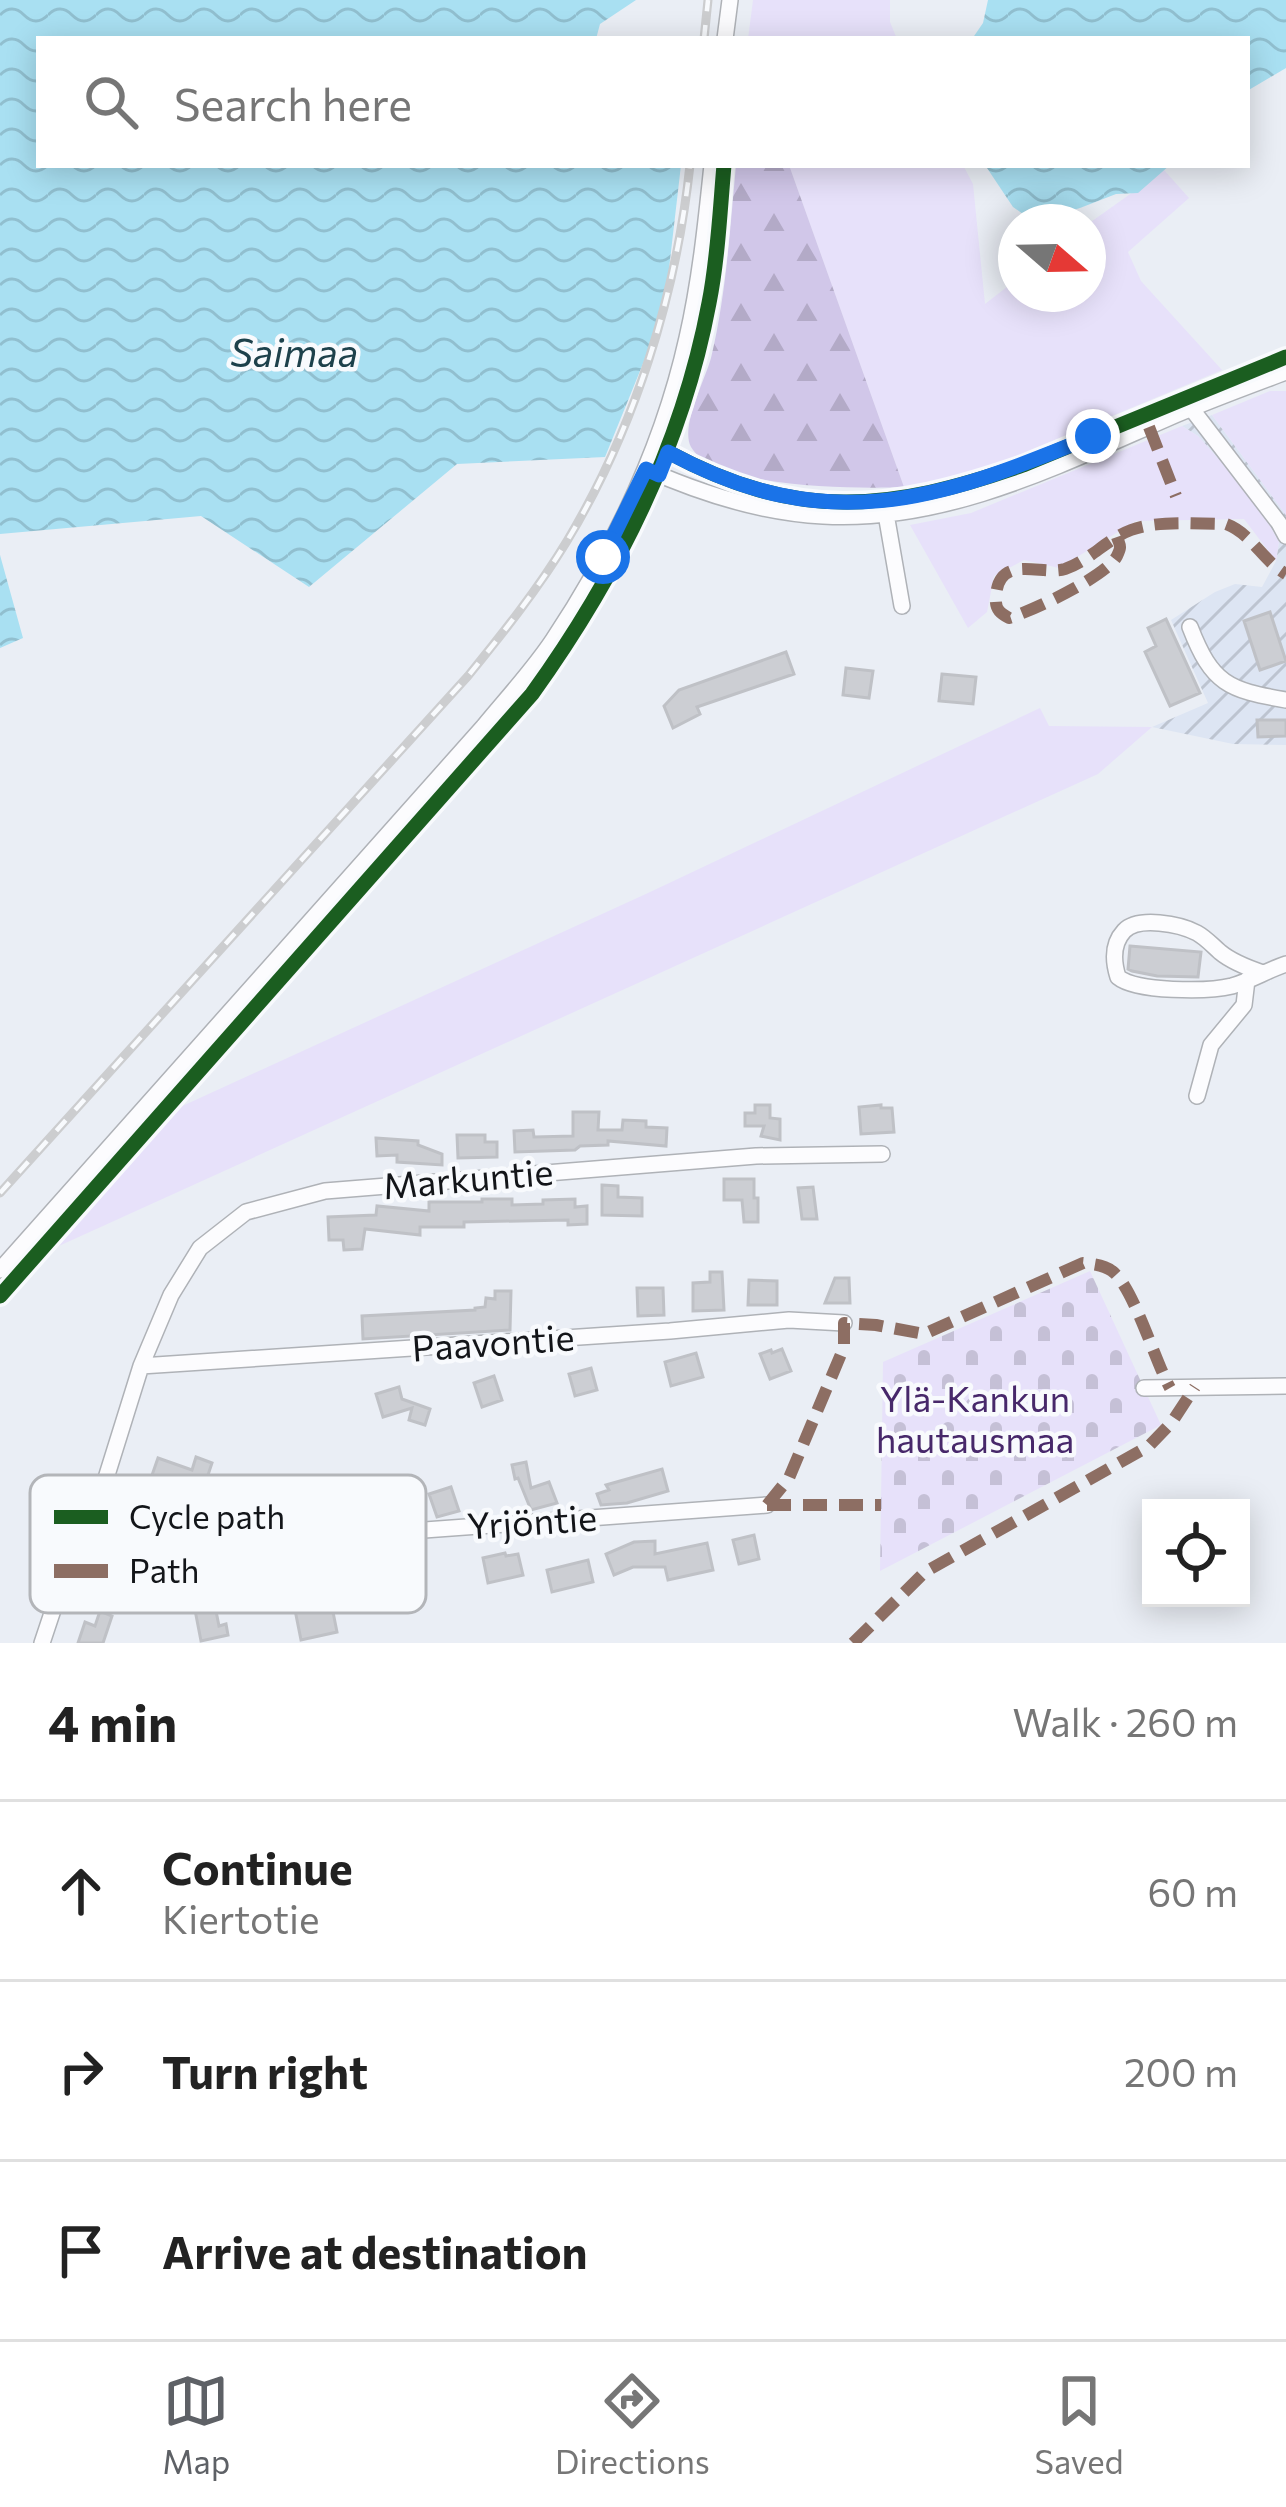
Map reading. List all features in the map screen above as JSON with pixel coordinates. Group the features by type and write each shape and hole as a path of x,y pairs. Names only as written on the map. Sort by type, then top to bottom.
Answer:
{"street":[{"path":"725,36 730,0"},
{"path":"0,1270 484,726 551,642 603,557 646,469 669,407 701,269 712,168"},
{"path":"646,469 731,499 792,513 886,514 971,497 1039,474 1286,372"},
{"path":"1192,408 1286,536"},
{"path":"886,514 902,606"},
{"path":"1190,627 1210,671 1248,694 1286,700"},
{"path":"1255,976 1187,928 1130,925 1115,946 1118,976 1134,985 1214,989 1236,985 1286,964"},
{"path":"1197,1096 1210,1045 1244,1005 1255,976"},
{"name":"Markuntie","path":"107,1475 141,1366 171,1295 200,1248 246,1212 325,1191 756,1156 882,1154"},
{"name":"Paavontie","path":"141,1366 789,1320 844,1323"},
{"path":"1144,1388 1286,1386"},
{"name":"Yrjöntie","path":"426,1530 767,1505"},
{"name":"Markuntie","path":"42,1643 51,1613"}],"shaded area":[{"path":"1212,415 1286,515 1286,745 1233,744 1152,727 1208,703 1171,620 1235,584 1262,587 1276,561 1279,542 1266,519 1198,436 1182,426"}],"green space":[{"path":"753,0 890,0 896,36 748,36"},
{"path":"736,168 790,168 904,487 856,488 757,479 705,461 691,447 691,416 711,358"},
{"path":"790,168 965,168 973,184 985,304 998,294 998,312 1106,312 1106,211 1164,170 1189,198 1128,252 1141,281 1222,370 975,473 904,487"},
{"path":"1270,391 1286,391 1286,515 1212,415"},
{"path":"1182,426 1198,436 1266,519 1279,542 1276,561 1244,519 1136,521 1059,568 1024,560 994,576 987,612 968,628 910,525 971,513"},
{"path":"1040,708 1049,726 1152,727 1098,774 50,1250 178,1108"},
{"name":"Ylä-Kankun hautausmaa","path":"1090,1271 1161,1425 880,1571 883,1362"}],"water":[{"name":"Saimaa","path":"0,0 636,0 600,24 597,36 36,36 36,168 681,168 664,312 605,457 457,464 309,587 201,516 0,534"},
{"path":"988,0 1286,0 1286,68 1250,89 1250,36 974,36 983,23"},
{"path":"987,168 1167,168 1138,193 1116,194 1090,204 1011,204"},
{"path":"0,555 23,638 0,648"}],"building":[{"path":"1270,612 1286,661 1260,670 1244,621"},
{"path":"1166,619 1200,693 1170,706 1145,652 1156,646 1148,628"},
{"path":"786,652 794,674 697,707 700,714 673,728 664,706 679,690"},
{"path":"846,668 873,671 869,698 843,695"},
{"path":"942,674 976,677 973,704 939,701"},
{"path":"1257,720 1286,720 1286,736 1258,737"},
{"path":"1130,946 1201,952 1198,977 1132,971 1128,969"},
{"path":"755,1105 770,1105 770,1118 780,1119 780,1140 761,1136 764,1126 745,1126 745,1113 755,1113"},
{"path":"859,1107 892,1108 894,1132 861,1134"},
{"path":"573,1112 599,1112 598,1130 622,1130 623,1120 667,1128 666,1146 608,1141 608,1145 575,1150 515,1152 514,1131 533,1130 534,1137 573,1136"},
{"path":"457,1135 485,1135 485,1142 497,1142 497,1157 458,1158"},
{"path":"376,1138 418,1141 442,1154 442,1165 397,1162 397,1155 377,1156"},
{"path":"724,1179 754,1179 758,1222 744,1222 742,1200 724,1200"},
{"path":"602,1185 618,1186 618,1197 642,1198 642,1216 602,1215"},
{"path":"813,1187 817,1219 802,1219 798,1188"},
{"path":"512,1199 512,1205 575,1199 575,1207 587,1206 587,1224 568,1225 568,1220 464,1222 464,1227 420,1227 420,1235 365,1229 362,1249 344,1250 343,1240 329,1240 328,1217 376,1215 377,1206 429,1211 429,1202"},
{"path":"710,1272 722,1272 724,1310 693,1311 693,1283 710,1282"},
{"path":"835,1278 849,1278 850,1303 825,1303"},
{"path":"749,1280 777,1281 777,1305 748,1305"},
{"path":"637,1288 663,1288 664,1315 638,1316"},
{"path":"495,1291 511,1291 510,1330 363,1339 362,1316 475,1310 485,1307 486,1298 495,1299"},
{"path":"782,1349 791,1371 770,1379 760,1354"},
{"path":"696,1353 703,1377 671,1386 665,1362"},
{"path":"591,1368 597,1390 575,1396 569,1374"},
{"path":"494,1376 502,1400 482,1407 474,1383"},
{"path":"399,1387 402,1399 430,1409 425,1425 409,1420 412,1408 383,1417 376,1394"},
{"path":"196,1457 212,1463 208,1475 152,1475 158,1458 192,1470"},
{"path":"526,1462 531,1488 549,1482 557,1503 531,1510 512,1465"},
{"path":"662,1469 668,1491 601,1505 597,1494 609,1490 606,1485"},
{"path":"451,1487 459,1511 437,1517 429,1494"},
{"path":"754,1535 759,1559 739,1564 733,1540"},
{"path":"655,1541 655,1554 707,1543 713,1570 668,1580 665,1567 633,1567 614,1575 606,1554 634,1542"},
{"path":"518,1554 523,1575 488,1583 483,1558"},
{"path":"588,1560 593,1582 552,1592 547,1570"},
{"path":"99,1613 112,1616 103,1643 78,1643 85,1622 95,1626"},
{"path":"196,1613 216,1613 219,1626 226,1624 228,1635 201,1641"},
{"path":"296,1613 333,1613 337,1632 301,1640"}],"railway":[{"path":"704,36 708,0"},
{"path":"0,1193 468,676 544,576 613,453 649,360 674,263 690,168"}],"marked path":[{"path":"1149,427 1176,496"},
{"path":"1117,537 1120,546 1117,556 1084,583 1009,618 998,609 999,583 1013,570 1065,569 1082,561 1114,539 1122,534 1153,525 1226,524 1286,574"},
{"path":"767,1505 789,1478 844,1347 844,1323 924,1334 1083,1263 1098,1265 1112,1271 1128,1292 1170,1388"},
{"path":"853,1643 925,1572 1149,1446 1195,1387"},
{"path":"767,1505 881,1505"}],"cycle path":[{"path":"0,1296 532,694 563,649 642,508 682,408 712,286 724,168"},
{"path":"668,452 759,490 801,499 886,500 929,493 1023,465 1286,357"}],"route":[{"path":"603,557 646,469 659,475 668,452 721,477 790,499 862,503 981,480 1093,436"}]}
